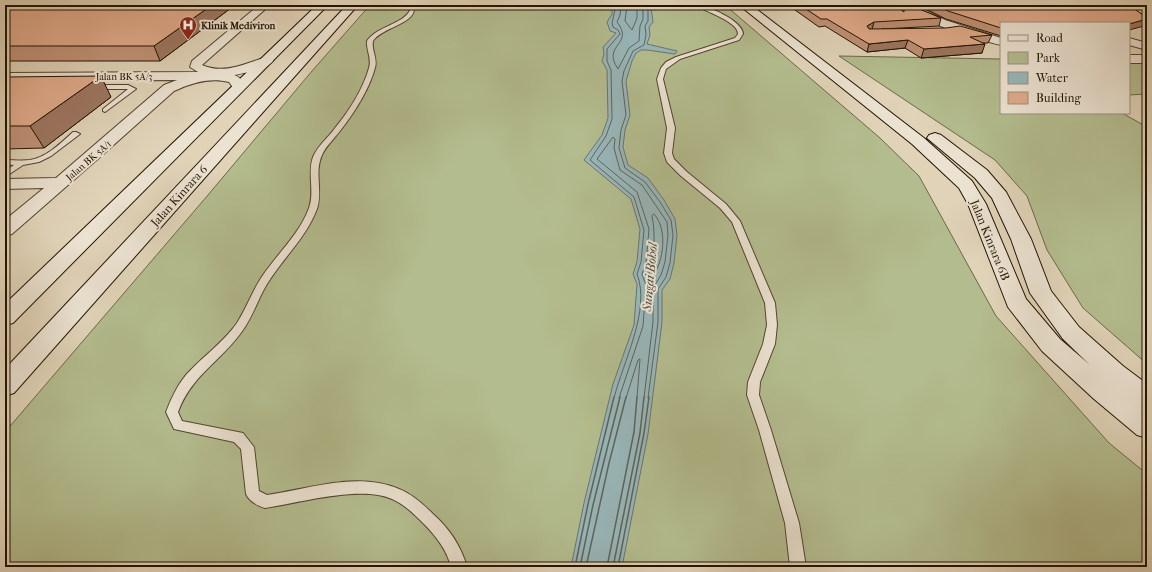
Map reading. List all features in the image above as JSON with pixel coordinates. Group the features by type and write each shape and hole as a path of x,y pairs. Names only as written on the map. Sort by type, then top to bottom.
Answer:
{"street":[{"path":"148,76 175,71 196,64 265,5"},
{"path":"5,318 323,5"},
{"name":"Jalan Kinrara 6","path":"5,386 352,5"},
{"name":"Jalan Kinrara 6B","path":"744,5 918,142 966,185 977,204 1016,302 1051,345 1103,392 1147,427"},
{"name":"Jalan Kinrara 6B","path":"758,5 981,174 1000,196 1022,239 1041,293 1049,304 1071,332 1114,373 1147,399"},
{"path":"908,5 918,12 958,28 1000,42"},
{"path":"935,31 958,28"},
{"path":"1130,41 1147,47"},
{"path":"1130,59 1147,59"},
{"path":"196,64 196,67 201,70 224,72 240,70 267,60"},
{"name":"Jalan BK 5A/3","path":"5,76 213,76 234,79 240,86"},
{"path":"148,76 163,80 169,88"},
{"name":"Jalan BK 5A/1","path":"5,230 169,88 192,79 213,76"},
{"path":"6,182 61,183"}],"lane":[{"path":"407,5 412,10 410,16 382,30 372,38 370,42 370,52 373,60 371,72 354,105 337,131 321,150 317,158 315,171 316,195 313,207 302,230 266,278 235,334 188,380 175,399 172,412 178,425 238,438 247,447 248,466 253,494 265,502 319,492 366,488 394,493 407,501 428,518 447,539 459,567"},
{"path":"698,5 738,25 741,35 737,39 678,58 670,62 660,72 660,79 671,128 668,153 670,160 684,174 723,206 736,221 770,303 772,325 769,344 754,382 754,395 792,523 798,567"},
{"path":"84,87 128,87 133,89 105,110"},
{"path":"5,162 22,162 40,159 51,154 76,134"},
{"path":"6,182 22,162"}],"green space":[{"path":"370,5 725,5 880,138 919,176 996,316 1109,443 1147,474 1147,567 5,567 5,432 312,71"},
{"path":"839,56 1000,59 1000,114 1124,114 1147,127 1147,364 1083,308 1047,250 1027,196 995,160"},
{"path":"1130,61 1147,62 1147,94 1130,95"}],"water":[{"name":"Sungai Bohol","path":"612,5 653,5 651,8 653,22 649,27 650,35 647,44 677,51 675,54 647,50 641,50 636,53 626,81 630,115 625,130 623,147 628,165 648,178 664,200 675,219 677,235 674,263 670,279 662,290 662,322 648,434 622,567 571,567 584,503 613,384 634,325 637,284 633,274 637,262 640,229 631,199 584,160 602,135 608,118 607,70 602,61 604,54 603,47 616,33 610,31 607,22 612,14"}],"building":[{"path":"5,5 212,5 154,46 5,46"},
{"path":"800,5 895,5 904,12 904,5 913,5 941,18 874,22 867,26 869,29 946,28 960,26 992,35 970,37 985,44 924,49 908,40 869,44 827,19 821,19"},
{"path":"936,5 1129,5 1147,19 1130,24 1130,22 1000,22 1000,28 948,11"},
{"path":"101,76 30,126 5,126 5,77"}],"place":[{"name":"Klinik Mediviron","path":"188,40"}]}
